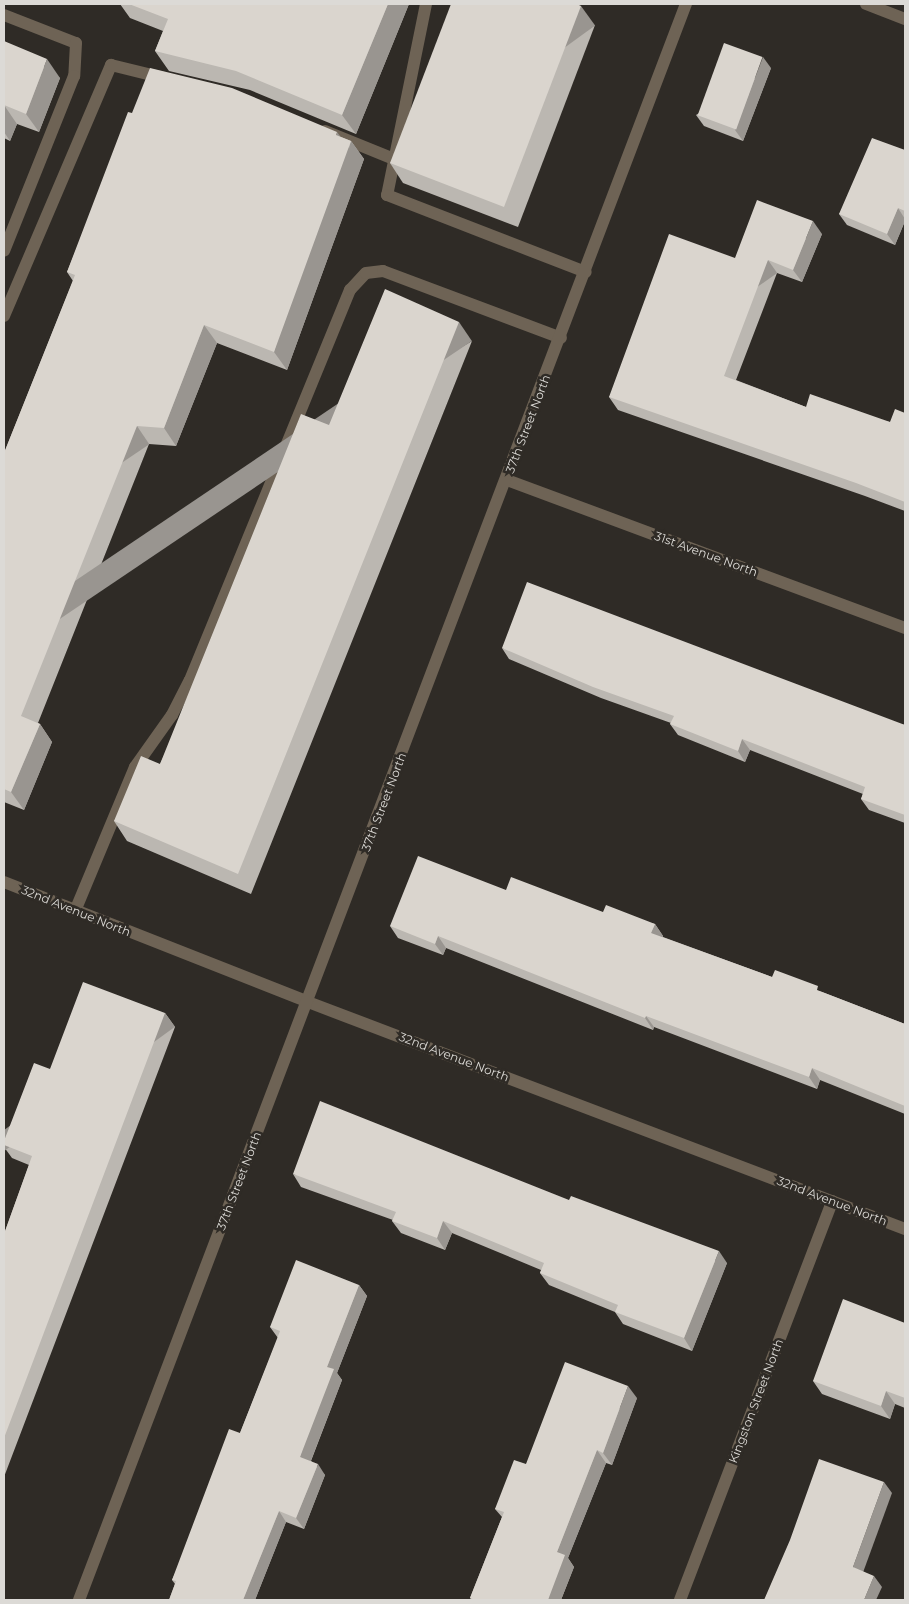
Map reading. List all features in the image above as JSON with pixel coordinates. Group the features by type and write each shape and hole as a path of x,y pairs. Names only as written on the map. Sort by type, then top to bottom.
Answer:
{"street":[{"path":"426,4 388,195 586,272"},
{"name":"37th Street North","path":"79,1600 507,480 686,4"},
{"path":"866,4 905,19"},
{"path":"4,15 76,43 74,76 4,251"},
{"path":"4,316 111,65 174,81"},
{"path":"312,125 394,159"},
{"path":"75,910 135,767 172,715 190,680 350,290 366,273 383,271 561,338"},
{"name":"31st Avenue North","path":"507,480 905,628"},
{"name":"32nd Avenue North","path":"4,882 308,1002 905,1229"},
{"name":"Kingston Street North","path":"680,1600 832,1201"}],"building":[{"path":"129,4 388,4 342,115 236,71 155,51 168,19"},
{"path":"451,4 577,4 581,6 504,207 390,163"},
{"path":"4,41 47,59 26,114 4,105"},
{"path":"724,43 763,57 736,129 698,115"},
{"path":"150,68 232,88 337,132 336,135 351,141 274,352 204,325 164,428 137,426 21,716 40,724 11,792 4,789 4,453 75,275 67,272 128,112 132,113"},
{"path":"872,138 905,150 905,211 898,208 887,234 839,214"},
{"path":"757,200 813,221 793,270 768,260 724,376 806,407 810,394 890,422 895,409 905,413 905,502 856,483 609,397 669,234 735,258"},
{"path":"385,289 459,322 238,874 114,821 141,756 160,764 301,414 329,425"},
{"path":"527,582 905,725 905,815 861,799 865,787 742,739 738,751 670,724 674,716 593,687 502,648"},
{"path":"418,856 506,890 511,877 603,912 606,905 655,924 651,933 772,977 775,970 818,986 817,990 905,1024 905,1106 812,1068 809,1077 646,1016 645,1018 438,936 435,944 390,926"},
{"path":"83,982 165,1013 4,1438 4,1234 32,1156 4,1145 4,1141 34,1063 50,1069"},
{"path":"320,1101 569,1200 571,1196 719,1251 684,1338 615,1312 618,1305 540,1273 544,1263 443,1221 437,1238 392,1221 396,1212 293,1174"},
{"path":"296,1260 359,1285 327,1367 334,1369 300,1457 318,1464 296,1518 279,1511 243,1600 169,1600 176,1581 172,1580 229,1429 240,1433 280,1331 270,1327"},
{"path":"843,1299 905,1323 905,1398 886,1391 881,1406 813,1381"},
{"path":"565,1362 628,1386 603,1453 597,1450 557,1552 565,1555 548,1600 475,1600 470,1598 504,1512 495,1509 514,1460 526,1464"},
{"path":"819,1459 884,1482 853,1567 874,1576 864,1600 764,1600 790,1540"}]}
